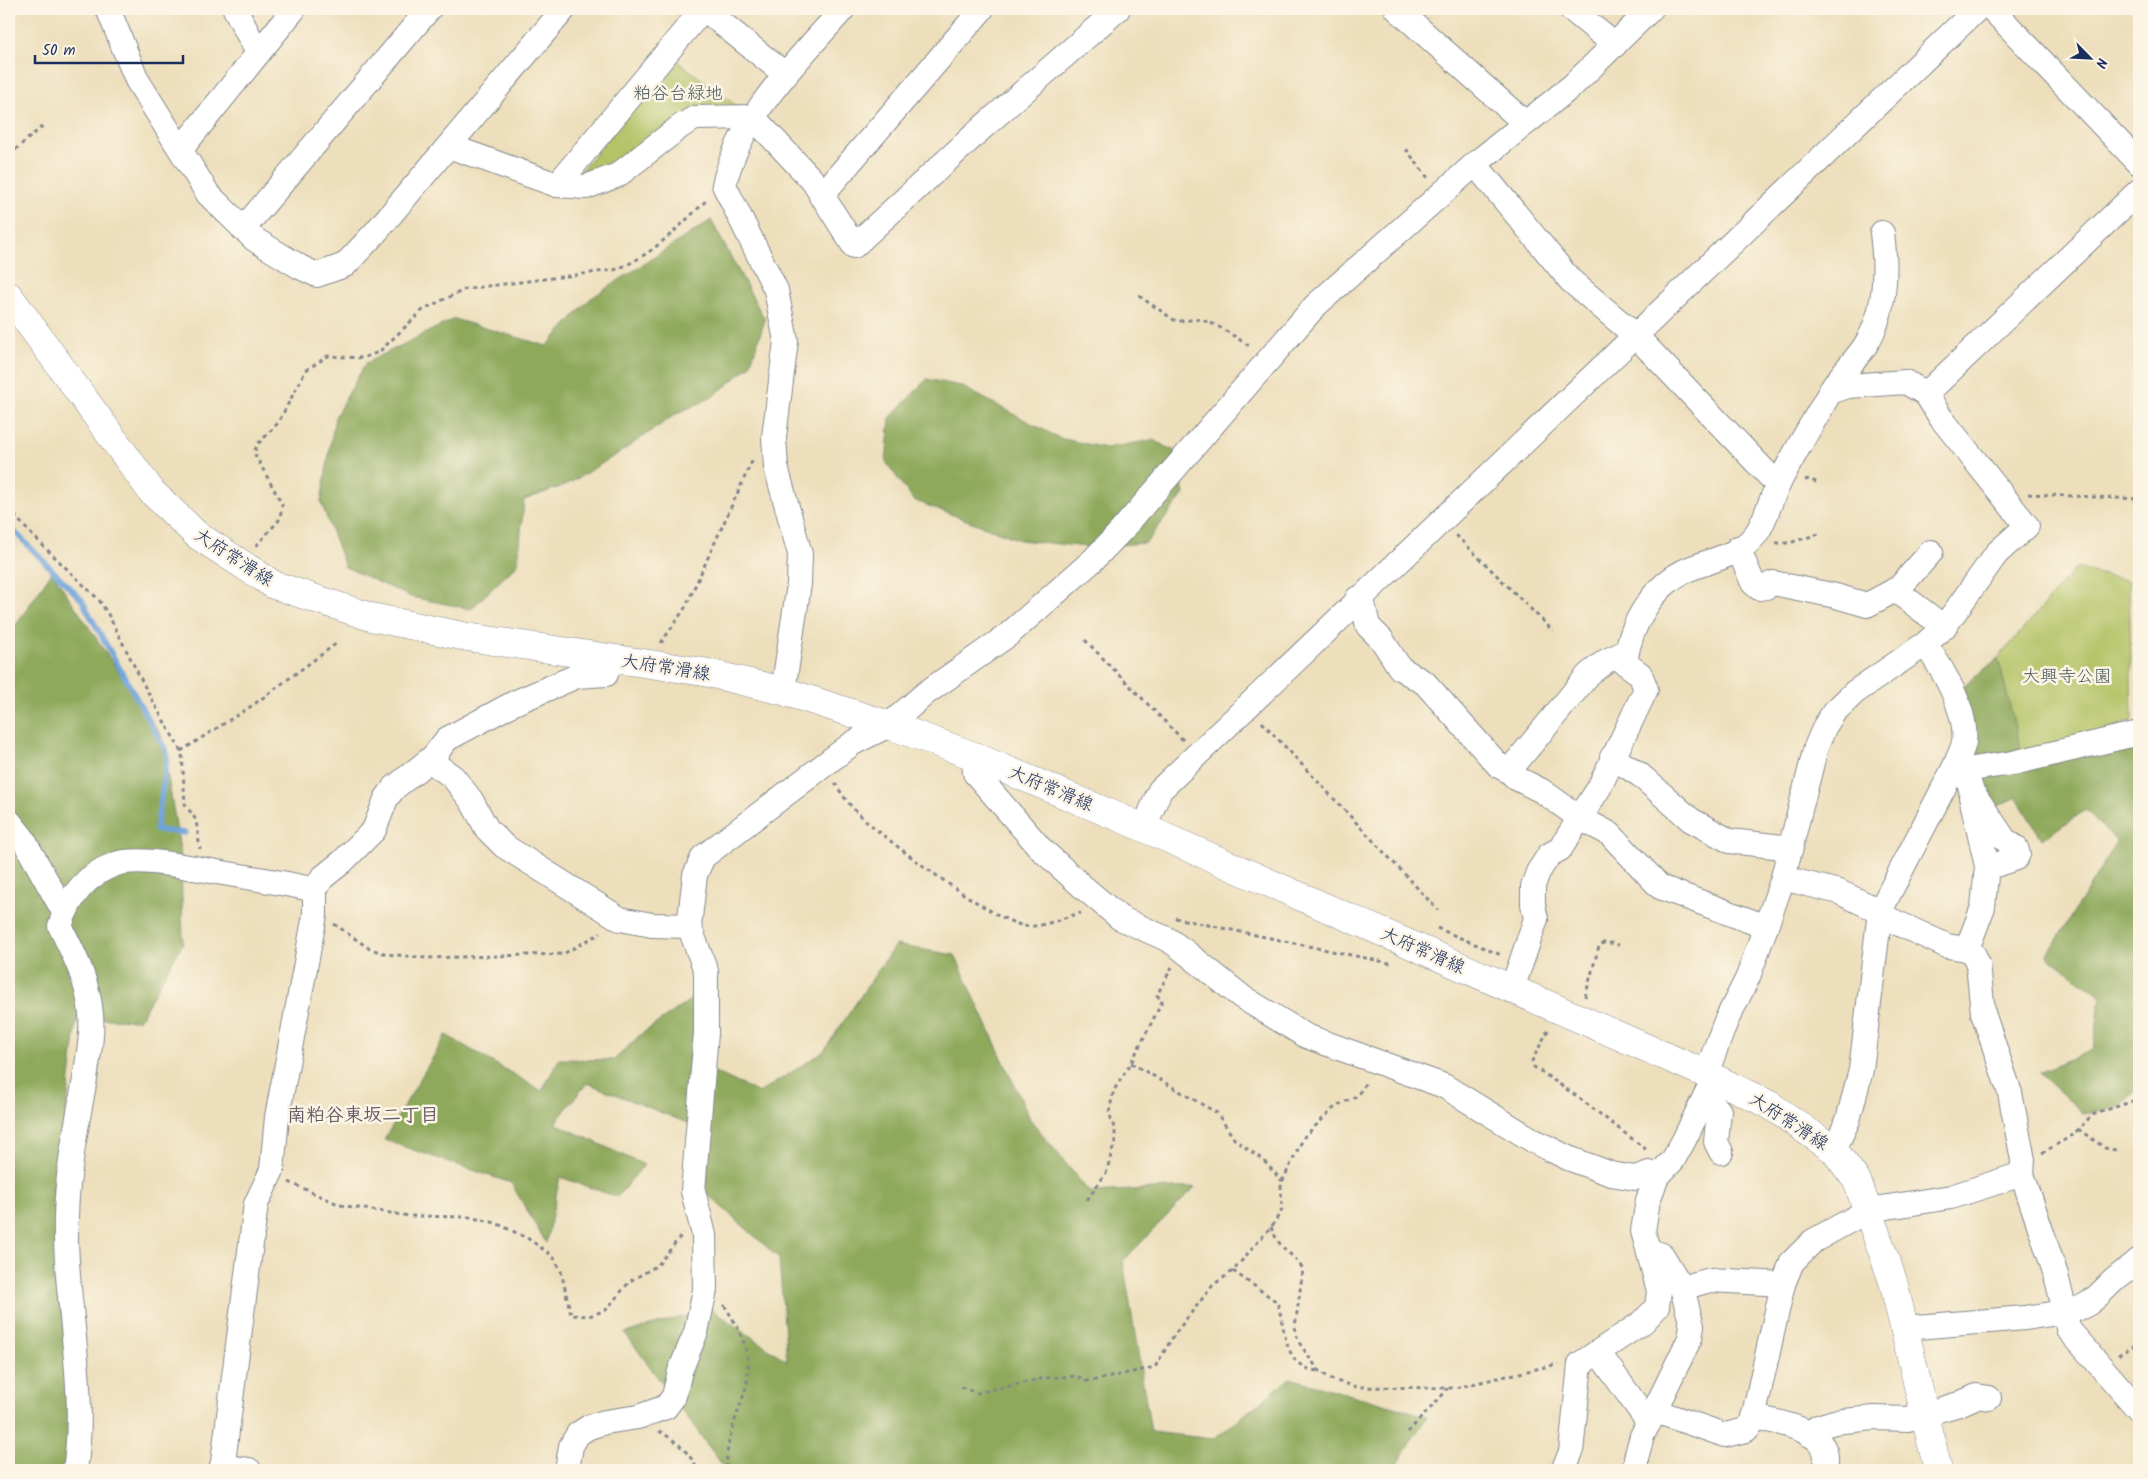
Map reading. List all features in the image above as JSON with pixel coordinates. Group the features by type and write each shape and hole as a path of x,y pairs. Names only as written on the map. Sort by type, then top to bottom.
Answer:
{"main road":[{"name":"大府常滑線","path":"9,296 152,492 197,535 274,585 371,617 466,637 704,672 784,691 889,725 974,756 1144,828 1516,976 1569,1014 1709,1082 1770,1105 1834,1150 1857,1181 1893,1281 1938,1470"}],"street":[{"path":"108,9 137,80 208,194 243,229 270,248 317,275 345,265 449,146 564,9"},
{"path":"235,9 258,53"},
{"path":"180,149 294,9"},
{"path":"243,229 429,9"},
{"path":"556,184 703,9 786,75"},
{"path":"784,691 799,584 800,554 776,467 774,437 786,340 776,290 724,185 728,168 753,117 786,75 843,9"},
{"path":"821,196 982,9"},
{"path":"449,146 556,184 586,186 618,176 681,126 695,118 753,117 813,181 854,246 982,128 1118,9"},
{"path":"1397,9 1525,123"},
{"path":"1571,9 1615,45"},
{"path":"566,1470 571,1446 578,1434 589,1427 605,1422 642,1416 666,1408 674,1396 680,1370 696,1332 703,1296 704,1235 693,1191 706,1033 706,970 689,926 693,884 703,857 853,742 889,725 926,693 1008,634 1092,560 1120,532 1315,306 1475,164 1572,86 1651,9"},
{"path":"1144,828 1160,790 1978,9"},
{"path":"1992,9 2139,163"},
{"path":"1475,164 1570,280 1636,336 1778,485"},
{"path":"1926,394 2139,191"},
{"path":"1516,976 1536,918 1533,904 1533,886 1538,872 1549,855 1560,849 1598,788 1646,689 1640,674 1625,663 1626,652 1633,630 1643,609 1660,589 1687,570 1734,552 1747,541 1837,379 1864,348 1876,319 1884,286 1885,252 1882,233"},
{"path":"1564,1470 1571,1452 1589,1358 1643,1322 1657,1307 1660,1291 1643,1231 1644,1216 1661,1173 1673,1160 1709,1082 1726,1021 1748,977 1783,878 1816,747 1825,726 1834,712 1855,692 1925,644 1944,627 1997,553 2027,526 1941,418 1926,394 1906,382 1848,386 1830,392"},
{"path":"1747,541 1753,583 1759,588 1773,583 1836,596 1867,605 1895,590 1931,552"},
{"path":"1895,590 1944,627"},
{"path":"1357,600 1363,604 1368,626 1382,640 1400,668 1425,683 1499,766 1509,771 1516,778 1542,791 1580,818 1610,834 1660,887 1766,927"},
{"path":"1925,644 1944,672 1956,698 1964,741 1964,775 1971,797 1987,868 1983,907 1967,949"},
{"path":"1509,771 1589,674 1606,661 1626,652"},
{"path":"249,1470 222,1468 256,1204 272,1170 277,1117 315,915 315,890 322,878 342,862 374,830 386,799 394,788 429,760 447,739 514,703 577,676 606,674 611,658"},
{"path":"1834,1150 1848,1120 1861,1070 1880,914 1964,775 2139,733"},
{"path":"974,756 975,773 1041,849 1120,918 1169,940 1242,997 1306,1036 1444,1086 1534,1141 1568,1158 1611,1174 1635,1178 1649,1173 1661,1173"},
{"path":"1612,757 1640,775 1691,820 1730,841 1791,848"},
{"path":"429,760 453,777 471,800 487,829 504,846 620,919 652,925 689,926"},
{"path":"1964,775 2004,839 2016,848 2018,854 2016,858 1987,868"},
{"path":"9,821 22,837 64,912"},
{"path":"75,1470 80,1390 66,1247 67,1186 90,1046 91,1014 83,978 60,926 64,912 87,878 118,864 151,863 269,878 315,890"},
{"path":"1783,878 1839,892 1947,946 1967,949 1974,955 1978,964 1983,1012 1993,1049 2004,1072 2023,1167 2056,1275 2068,1329 2139,1410"},
{"path":"1709,1082 1719,1111 1716,1142 1720,1152"},
{"path":"1589,1358 1652,1417 1725,1435 1746,1430 1752,1423 1783,1284 1792,1262 1813,1241 1869,1210 1951,1197 2023,1167"},
{"path":"1636,1470 1636,1458 1642,1436 1690,1338 1692,1326 1682,1288 1662,1255 1650,1251"},
{"path":"1904,1328 2025,1318 2075,1310 2097,1299 2115,1280 2139,1260"},
{"path":"1682,1288 1710,1280 1783,1284"},
{"path":"1808,1434 1818,1427 1834,1422 1874,1418 1908,1419 1959,1404 1977,1396 1989,1398"},
{"path":"1753,1417 1792,1426 1816,1438 1825,1452 1826,1463 1824,1470"}],"path":[{"path":"9,155 44,125"},
{"path":"1406,149 1440,194"},
{"path":"241,563 280,519 282,504 254,453 256,445 278,423 306,370 328,356 362,358 378,352 424,309 466,289 614,270 635,263 724,185"},
{"path":"1139,296 1174,320 1180,322 1200,320 1211,323 1270,358"},
{"path":"652,664 658,648 689,600 755,456 774,437"},
{"path":"2025,494 2139,499"},
{"path":"9,509 30,534 99,600 181,751 185,804 196,820 198,840 208,870"},
{"path":"1442,521 1553,631"},
{"path":"1747,541 1789,543 1822,533"},
{"path":"1085,640 1197,755"},
{"path":"181,751 253,706 337,643"},
{"path":"1247,706 1438,910"},
{"path":"315,915 328,919 370,949 387,954 426,958 562,954 600,934 620,919"},
{"path":"1437,928 1516,976"},
{"path":"1619,945 1605,942 1599,946 1569,1014 1534,1054 1532,1061 1534,1067 1617,1126 1655,1157 1661,1173"},
{"path":"1087,1200 1106,1172 1115,1140 1110,1104 1114,1090 1131,1063 1160,1006 1162,1001 1157,995 1183,950"},
{"path":"961,1387 977,1393 1045,1378 1077,1376 1086,1380 1097,1380 1155,1366 1174,1335 1213,1285 1233,1271 1271,1227 1282,1209 1282,1181 1304,1137 1336,1106 1357,1096 1379,1061"},
{"path":"1131,1063 1217,1113 1235,1140 1263,1160 1282,1181"},
{"path":"2023,1167 2073,1135 2097,1112 2139,1100"},
{"path":"2078,1129 2105,1148 2116,1150"},
{"path":"269,1176 297,1184 340,1205 409,1216 469,1217 504,1227 527,1238 553,1256 561,1271 571,1315 589,1316 606,1310 630,1281 658,1265 698,1212"},
{"path":"1271,1227 1277,1242 1296,1259 1303,1270 1295,1327 1298,1341 1319,1371 1333,1380 1356,1387 1447,1388 1553,1364 1589,1358"},
{"path":"1233,1271 1277,1302 1289,1353 1300,1364 1311,1370 1319,1371"},
{"path":"703,1296 719,1300 724,1306 747,1350 749,1372 747,1388 730,1437 726,1470"},
{"path":"1408,1432 1431,1405 1446,1394 1447,1388"},
{"path":"642,1416 686,1452 695,1462 697,1470"}],"green space":[{"name":"粕谷台緑地","path":"675,59 743,111 725,110 615,166 587,175 580,172"},
{"path":"711,220 765,320 750,366 711,398 676,414 624,450 568,484 524,500 518,564 471,609 411,597 345,567 321,502 335,417 366,363 454,319 547,346 590,299"},
{"path":"927,379 961,386 1059,438 1106,448 1153,440 1176,452 1184,494 1146,543 1088,547 1020,540 913,500 886,462 890,418"},
{"name":"大興寺公園","path":"2076,568 2129,581 2132,720 2097,735 1973,762 1967,694"},
{"path":"52,572 161,735 181,856 183,943 139,1020 77,1018 55,1210 71,1436 66,1470 9,1470 9,635"},
{"path":"1998,658 2024,763 2139,746 2139,1087 2119,1108 2083,1113 2039,1073 2093,1050 2101,996 2047,956 2117,842 2086,810 2042,839 2016,797 1979,816 1968,767 1963,687"},
{"path":"895,945 955,955 1030,1119 1089,1192 1195,1187 1123,1261 1151,1432 1214,1439 1290,1378 1427,1416 1393,1470 726,1470 625,1333 711,1309 787,1361 779,1258 697,1185 705,1130 587,1083 555,1123 644,1165 617,1197 560,1177 546,1243 511,1183 384,1140 446,1035 542,1091 559,1059 614,1060 640,1035 696,996 690,1060 759,1093 823,1052"}],"waterway":[{"path":"9,526 82,600 165,749 167,758 156,830 185,833"}],"district":[{"name":"南粕谷東坂二丁目","path":"363,1114"}]}
